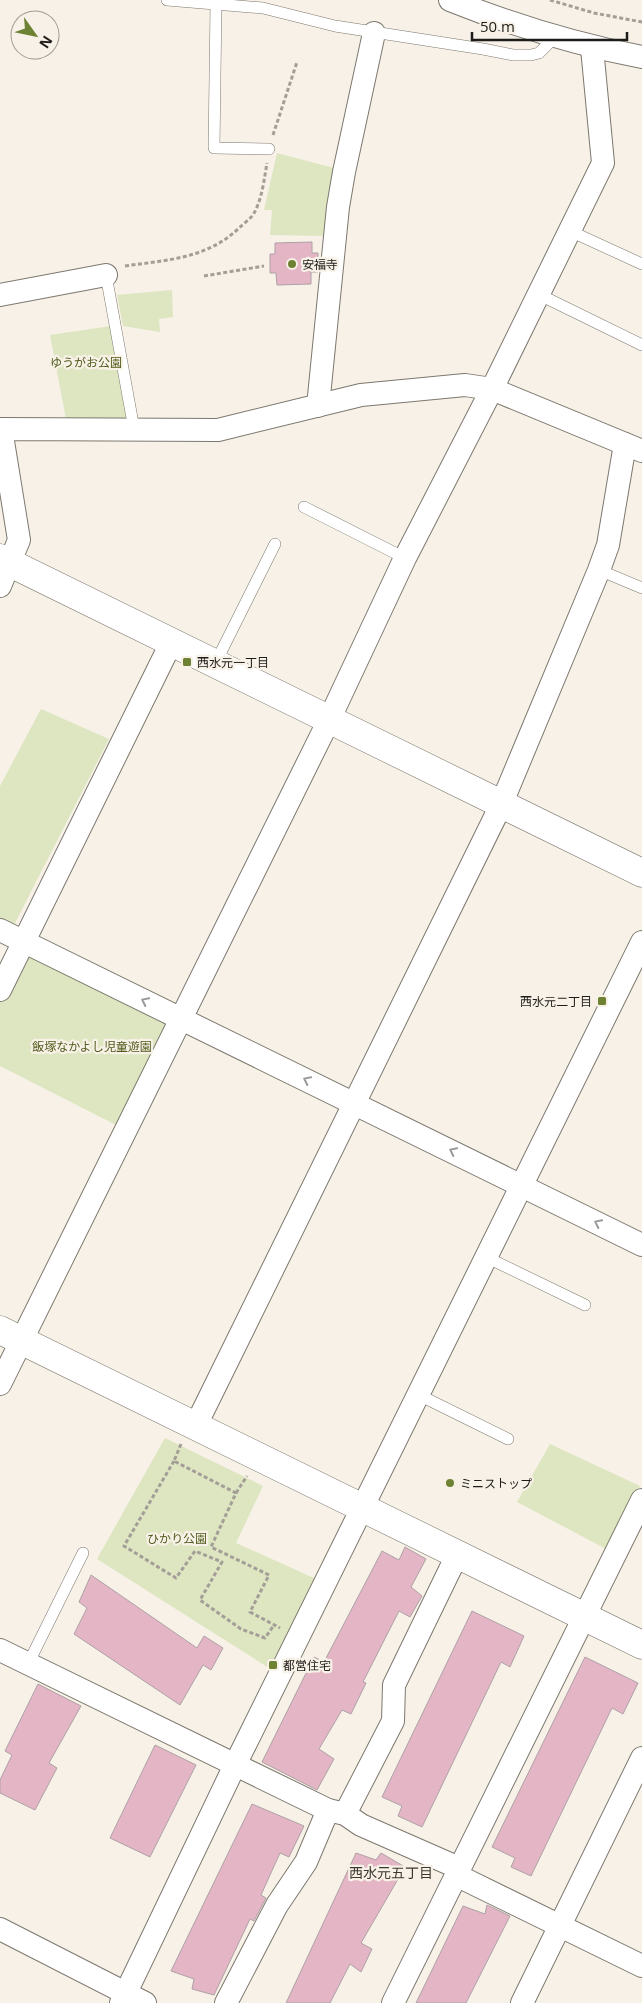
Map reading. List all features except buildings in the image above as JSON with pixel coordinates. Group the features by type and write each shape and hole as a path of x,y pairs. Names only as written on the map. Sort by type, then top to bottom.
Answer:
{"street":[{"path":"450,0 554,38 592,48 642,57"},
{"path":"318,406 340,198 374,32"},
{"path":"0,1384 10,1336 181,1018 329,720 406,558 492,389 603,163 592,48"},
{"path":"0,295 106,275"},
{"path":"193,1424 354,1104 501,805 599,570 608,545 633,447 492,389 465,385 361,396 218,430 0,427 19,540 4,569 172,641 501,805 642,872"},
{"path":"0,990 172,641"},
{"path":"0,930 642,1245"},
{"path":"0,1929 131,2000 235,1765 364,1508 642,942"},
{"path":"10,1336 458,1553 642,1645"},
{"path":"393,2003 584,1616 636,1530 642,1500"},
{"path":"226,2003 277,1905 306,1862 393,1721 394,1685 458,1553"},
{"path":"0,1650 235,1765 336,1812 642,1966"},
{"path":"522,2003 642,1758"}],"lane":[{"path":"167,0 263,8 336,26 513,55 540,53 554,38"},
{"path":"216,4 214,148 269,149"},
{"path":"570,231 642,264"},
{"path":"106,275 134,429"},
{"path":"538,294 642,346"},
{"path":"304,507 406,558"},
{"path":"216,662 275,544"},
{"path":"599,570 642,588"},
{"path":"486,1257 585,1305"},
{"path":"419,1395 508,1439"},
{"path":"28,1664 83,1553"}],"path":[{"path":"550,0 594,13 642,22"},
{"path":"106,275 111,268 179,258 208,250 234,234 252,215 260,197 269,149 297,62"},
{"path":"204,276 264,266"},
{"path":"193,1424 174,1461 124,1546 176,1578 195,1551 222,1562 200,1600 241,1629 265,1638 274,1625"},
{"path":"174,1461 236,1493 210,1547 269,1575 250,1612 298,1638"}],"green space":[{"path":"277,153 334,168 324,236 270,235 272,210 264,210"},
{"path":"172,290 173,317 159,319 160,332 123,326 117,295"},
{"name":"ゆうがお公園","path":"111,326 127,422 67,424 50,335"},
{"path":"41,709 109,739 12,929 0,923 0,786"},
{"name":"飯塚なかよし児童遊園","path":"25,950 174,1019 120,1127 0,1066 0,1000"},
{"name":"ひかり公園","path":"165,1438 263,1486 236,1543 316,1579 272,1670 97,1559"},
{"path":"550,1444 640,1486 610,1551 517,1502"}],"place":[{"name":"安福寺","path":"292,264"},
{"name":"西水元一丁目","path":"187,662"},
{"name":"西水元二丁目","path":"602,1001"},
{"name":"ミニストップ","path":"450,1483"},
{"name":"都営住宅","path":"273,1665"}],"district":[{"name":"西水元五丁目","path":"391,1872"}]}
